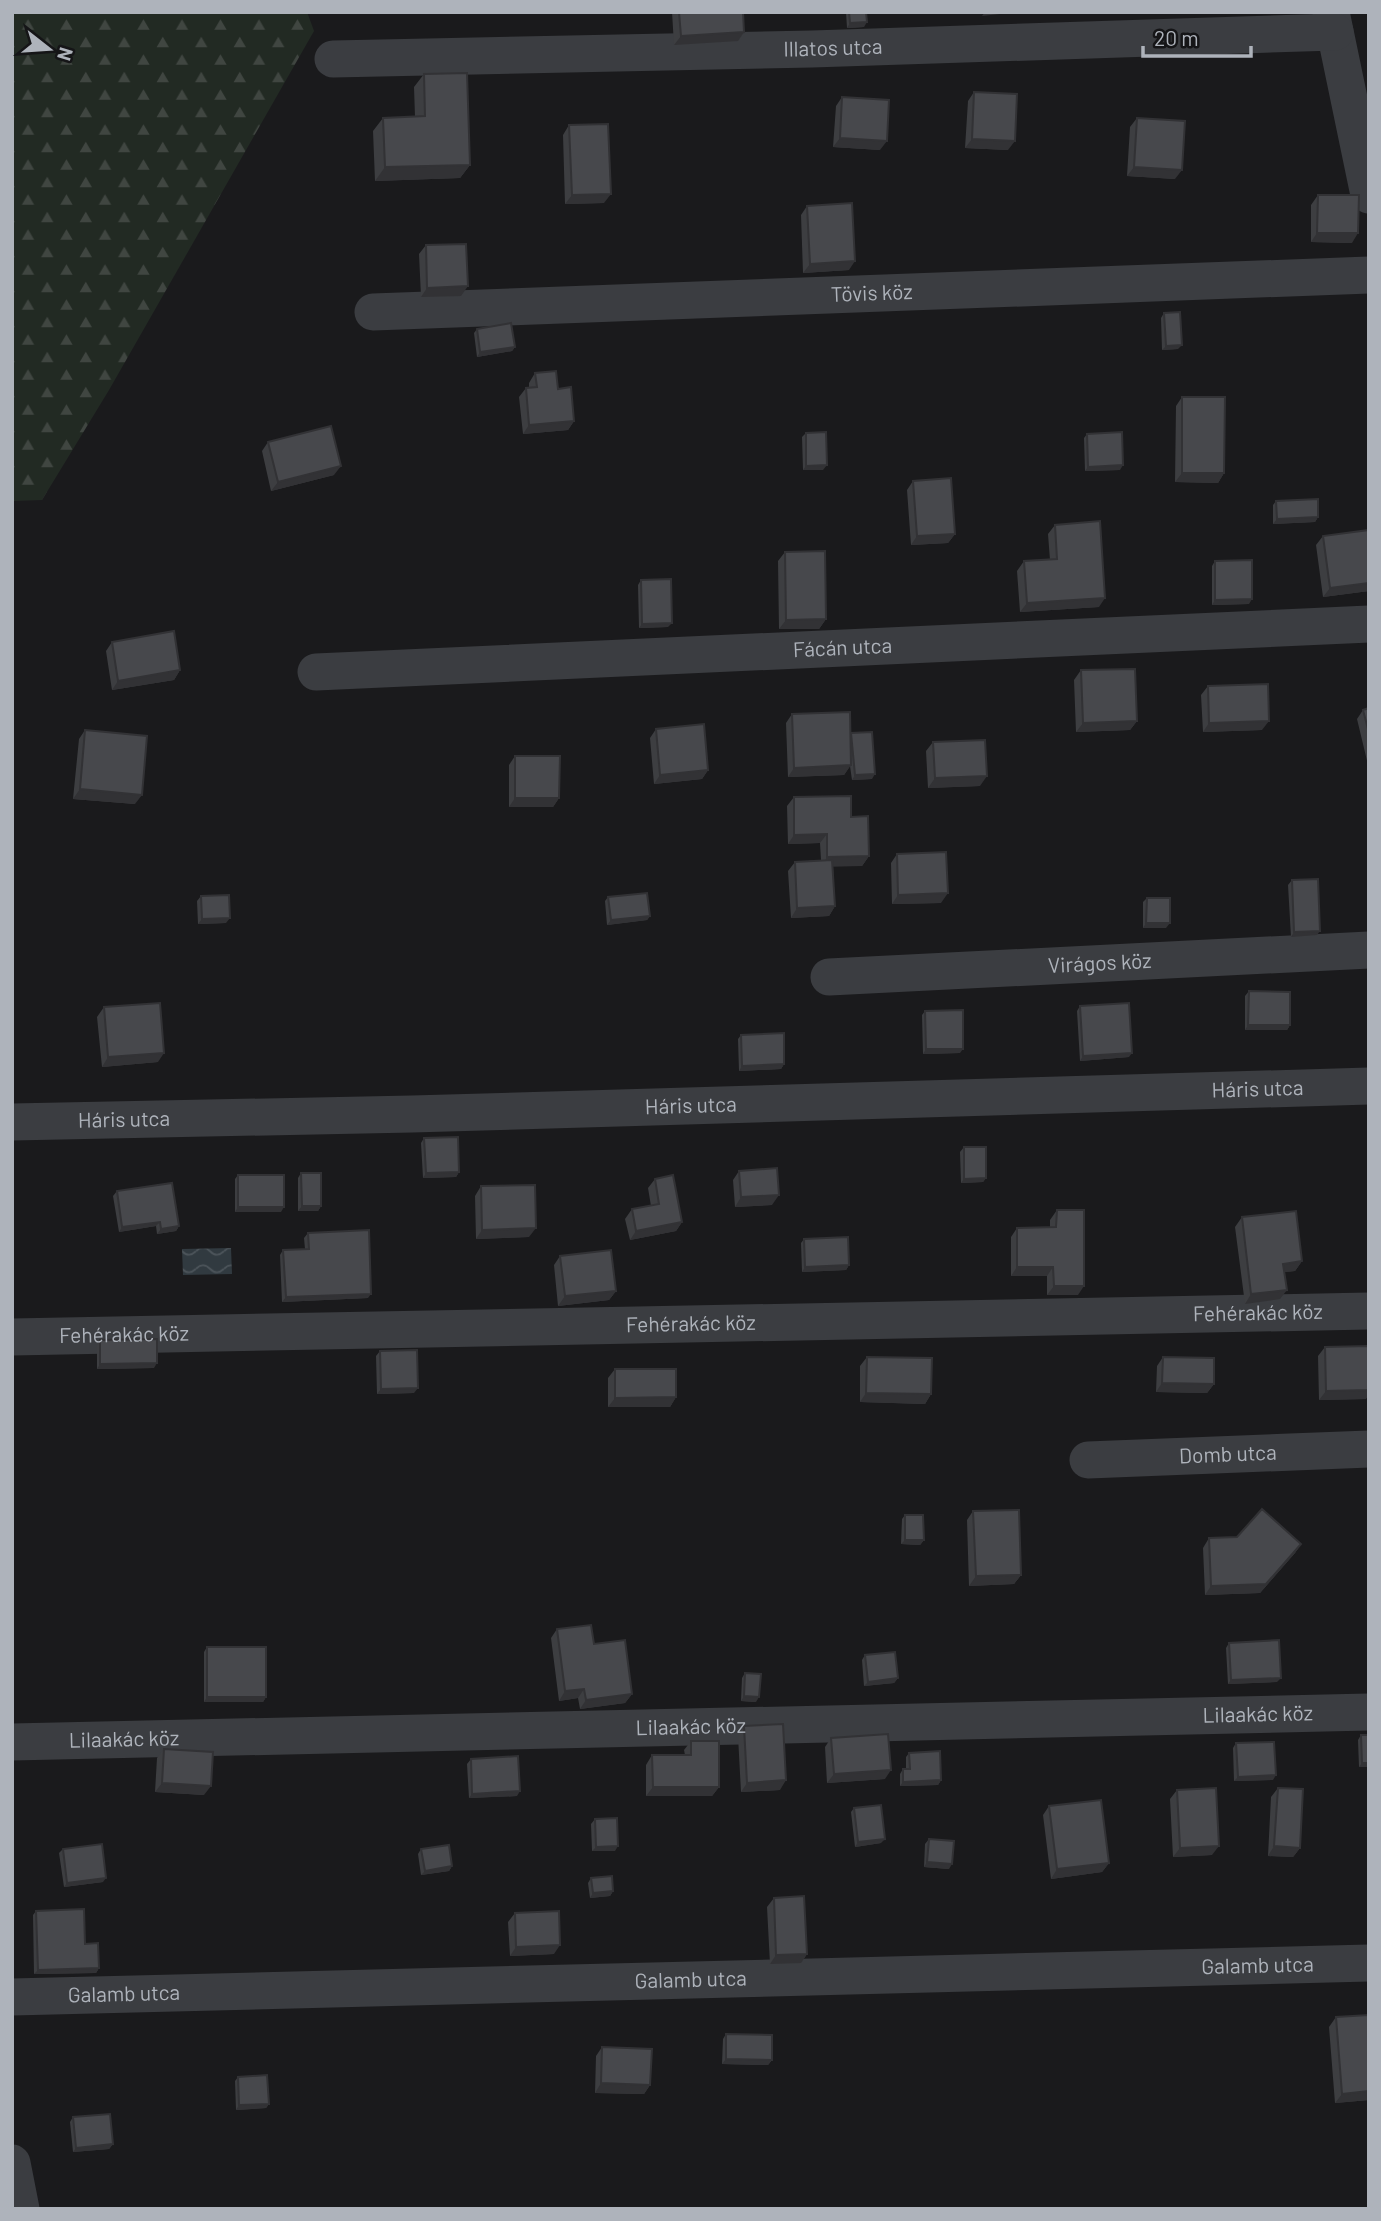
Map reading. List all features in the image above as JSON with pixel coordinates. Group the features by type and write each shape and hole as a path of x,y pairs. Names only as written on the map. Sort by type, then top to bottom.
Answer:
{"street":[{"name":"Illatos utca","path":"333,59 812,49 1333,22"},
{"path":"1333,22 1369,195"},
{"name":"Tövis köz","path":"373,312 1369,275"},
{"name":"Fácán utca","path":"316,672 1369,625"},
{"name":"Virágos köz","path":"829,977 1369,950"},
{"name":"Háris utca","path":"12,1122 440,1113 1369,1086"},
{"name":"Fehérakác köz","path":"12,1338 1369,1311"},
{"name":"Domb utca","path":"1088,1460 1369,1449"},
{"name":"Lilaakác köz","path":"12,1742 1369,1712"},
{"name":"Galamb utca","path":"12,1997 1369,1963"},
{"path":"12,2163 21,2209"}],"green space":[{"path":"12,12 307,12 314,31 109,390 42,500 12,501"}],"water":[{"path":"231,1248 232,1274 183,1275 182,1249"}],"building":[{"path":"679,12 743,12 744,32 681,36"},
{"path":"849,12 866,12 867,22 850,23"},
{"path":"467,73 470,165 385,167 383,118 425,116 424,74"},
{"path":"974,92 1017,94 1015,141 972,139"},
{"path":"842,97 889,100 887,141 840,138"},
{"path":"1137,118 1185,121 1182,170 1134,167"},
{"path":"608,124 611,194 572,195 569,125"},
{"path":"1318,195 1359,195 1358,233 1317,233"},
{"path":"852,203 855,261 810,264 807,206"},
{"path":"466,244 468,286 427,288 426,245"},
{"path":"1180,312 1182,345 1166,346 1164,313"},
{"path":"511,323 515,347 480,352 477,329"},
{"path":"556,371 558,389 571,387 574,421 529,425 526,388 537,387 535,373"},
{"path":"1182,397 1225,397 1224,473 1182,473"},
{"path":"331,426 341,466 278,482 268,442"},
{"path":"826,432 827,465 806,466 806,433"},
{"path":"1122,432 1123,465 1088,467 1087,434"},
{"path":"951,478 955,534 917,536 913,481"},
{"path":"1318,499 1318,517 1277,519 1276,501"},
{"path":"1100,521 1105,598 1027,603 1024,561 1057,559 1055,525"},
{"path":"1369,530 1369,583 1330,588 1323,536"},
{"path":"825,551 826,619 786,620 785,552"},
{"path":"1252,560 1252,599 1215,600 1215,561"},
{"path":"671,579 672,623 642,624 641,580"},
{"path":"174,631 180,670 118,681 112,642"},
{"path":"1135,669 1137,721 1083,723 1081,670"},
{"path":"1268,684 1269,721 1209,723 1208,686"},
{"path":"1369,708 1369,733 1363,710"},
{"path":"850,712 851,765 794,768 792,714"},
{"path":"704,724 708,770 660,775 656,729"},
{"path":"85,730 147,736 142,795 80,789"},
{"path":"872,732 875,774 855,775 851,733"},
{"path":"985,740 987,776 935,778 933,742"},
{"path":"515,756 560,756 559,798 515,798"},
{"path":"851,796 851,817 868,816 869,856 827,857 827,834 794,835 794,797"},
{"path":"946,852 948,893 898,895 897,854"},
{"path":"832,860 835,906 797,908 795,862"},
{"path":"1318,879 1320,931 1294,932 1292,880"},
{"path":"647,893 650,916 611,920 608,897"},
{"path":"229,895 230,918 202,919 201,896"},
{"path":"1147,898 1170,898 1170,923 1146,923"},
{"path":"1249,991 1290,992 1290,1025 1248,1025"},
{"path":"160,1003 164,1053 108,1057 104,1007"},
{"path":"1129,1003 1132,1053 1083,1056 1080,1006"},
{"path":"963,1010 963,1049 926,1049 925,1011"},
{"path":"784,1033 784,1064 742,1066 741,1035"},
{"path":"458,1137 459,1172 426,1173 424,1138"},
{"path":"964,1147 986,1147 986,1178 964,1179"},
{"path":"777,1168 779,1195 741,1197 739,1171"},
{"path":"301,1173 321,1173 321,1206 302,1206"},
{"path":"238,1175 284,1175 284,1207 238,1207"},
{"path":"673,1175 682,1222 636,1231 632,1209 659,1204 655,1179"},
{"path":"172,1183 179,1226 161,1229 160,1222 122,1227 117,1191"},
{"path":"535,1185 536,1228 482,1230 481,1186"},
{"path":"1057,1210 1084,1210 1084,1286 1054,1286 1053,1267 1017,1267 1017,1228 1056,1227"},
{"path":"1296,1211 1302,1261 1283,1264 1287,1290 1251,1294 1242,1217"},
{"path":"369,1230 371,1294 286,1297 283,1250 309,1249 308,1233"},
{"path":"848,1237 849,1265 805,1267 804,1239"},
{"path":"611,1250 616,1291 565,1296 560,1256"},
{"path":"157,1339 157,1363 100,1364 100,1340"},
{"path":"1369,1346 1369,1390 1326,1391 1325,1347"},
{"path":"417,1350 418,1388 381,1389 380,1351"},
{"path":"867,1357 932,1358 931,1394 866,1393"},
{"path":"1163,1357 1214,1358 1214,1384 1162,1383"},
{"path":"615,1369 676,1369 676,1397 615,1398"},
{"path":"1262,1509 1301,1544 1266,1584 1211,1586 1209,1538 1237,1537"},
{"path":"1019,1510 1021,1575 976,1576 973,1511"},
{"path":"905,1515 923,1515 924,1540 905,1540"},
{"path":"591,1625 594,1644 625,1640 632,1694 586,1700 584,1689 565,1691 557,1629"},
{"path":"1279,1640 1281,1678 1231,1680 1229,1643"},
{"path":"207,1647 266,1647 266,1697 207,1697"},
{"path":"895,1652 898,1678 868,1682 865,1655"},
{"path":"745,1673 761,1674 759,1697 744,1696"},
{"path":"783,1724 786,1780 747,1783 744,1726"},
{"path":"888,1734 891,1770 834,1774 831,1738"},
{"path":"1361,1735 1369,1735 1369,1763 1362,1763"},
{"path":"691,1741 719,1741 719,1787 653,1787 652,1755 691,1755"},
{"path":"1274,1742 1276,1775 1238,1777 1236,1743"},
{"path":"164,1749 213,1752 211,1786 162,1783"},
{"path":"940,1751 941,1780 903,1782 903,1769 910,1769 909,1753"},
{"path":"518,1756 520,1791 472,1794 471,1759"},
{"path":"1216,1788 1219,1846 1180,1848 1177,1790"},
{"path":"1278,1788 1303,1789 1300,1848 1274,1846"},
{"path":"1101,1800 1109,1863 1057,1869 1049,1806"},
{"path":"881,1805 885,1839 858,1842 854,1808"},
{"path":"617,1818 618,1846 596,1847 595,1819"},
{"path":"929,1839 954,1841 952,1864 927,1862"},
{"path":"102,1844 106,1878 67,1883 63,1849"},
{"path":"449,1845 452,1866 425,1871 421,1849"},
{"path":"612,1876 613,1891 593,1893 591,1878"},
{"path":"804,1896 807,1954 776,1955 774,1898"},
{"path":"84,1909 85,1944 98,1943 99,1968 38,1970 36,1911"},
{"path":"559,1911 560,1945 516,1947 515,1913"},
{"path":"1369,2015 1369,2091 1342,2094 1336,2017"},
{"path":"726,2034 772,2035 772,2060 726,2059"},
{"path":"602,2047 652,2049 650,2085 601,2083"},
{"path":"267,2075 269,2104 239,2105 238,2077"},
{"path":"110,2114 113,2144 76,2148 73,2117"}]}
